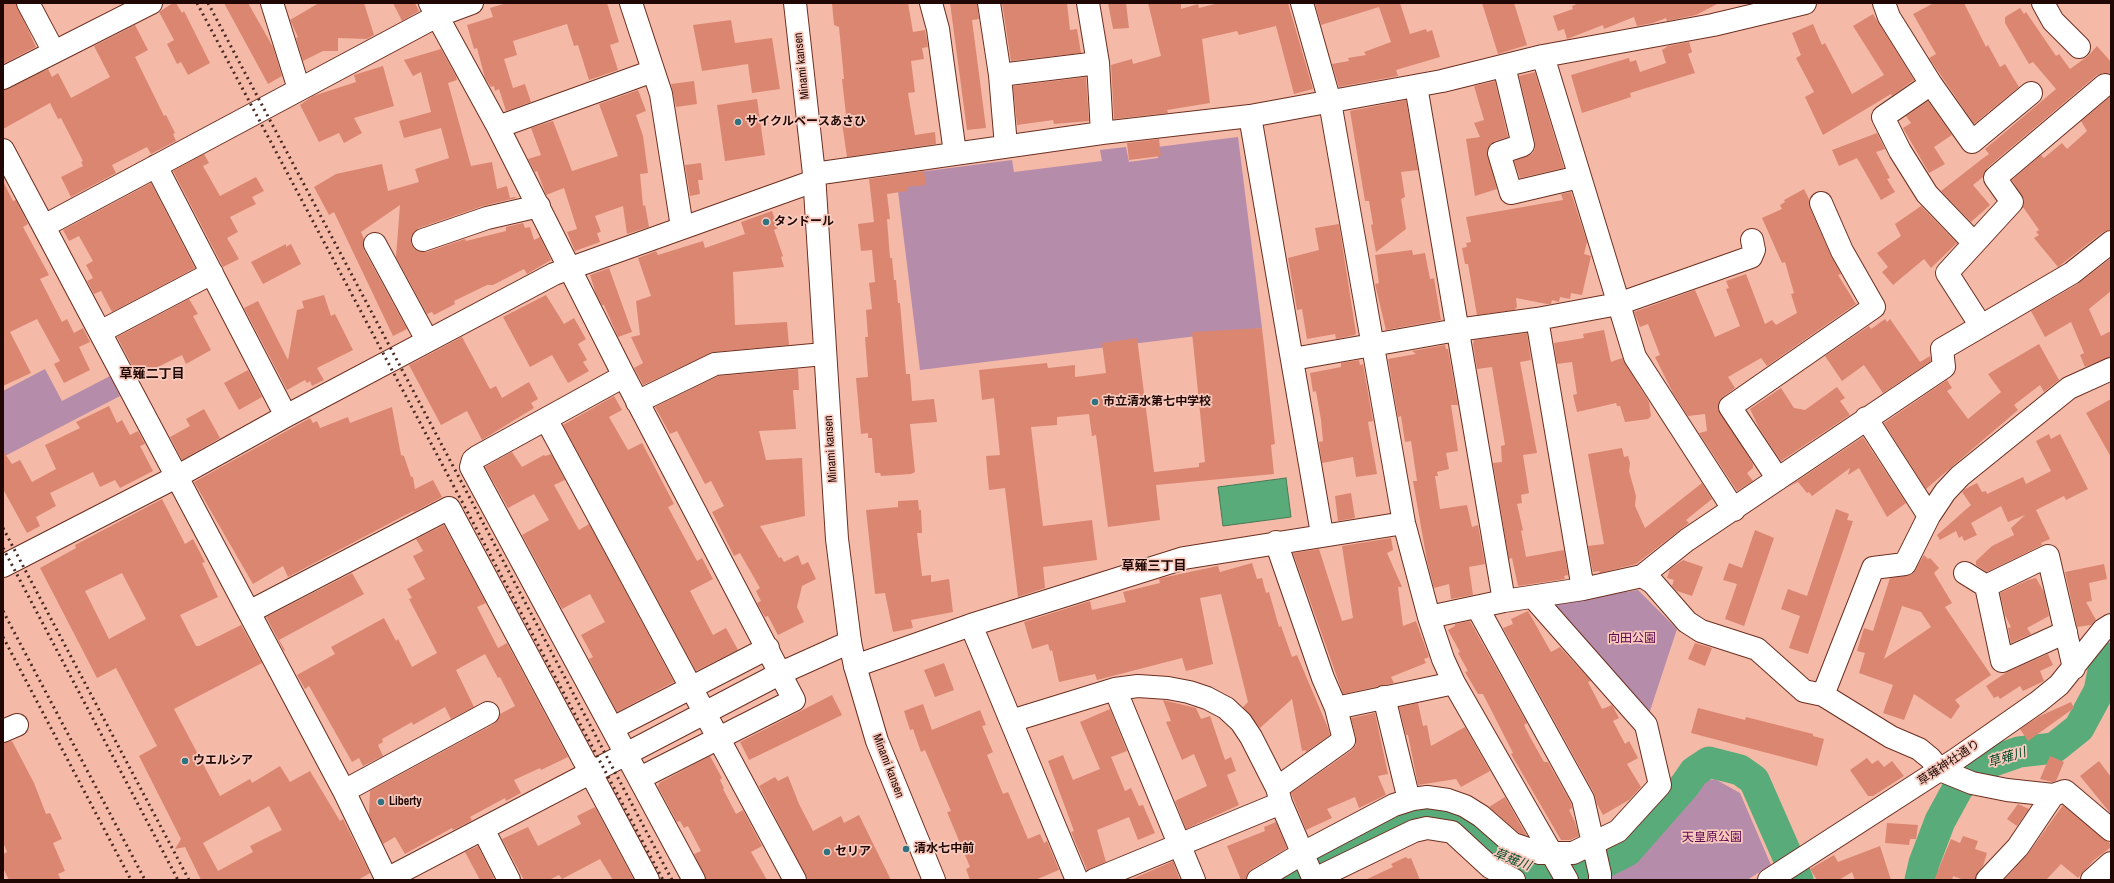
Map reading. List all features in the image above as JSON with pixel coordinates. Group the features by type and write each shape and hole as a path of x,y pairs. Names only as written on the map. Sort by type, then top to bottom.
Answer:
{"street":[{"path":"28,3 54,52"},
{"path":"3,78 151,3"},
{"path":"272,3 299,89"},
{"path":"44,226 299,89 433,9 472,3"},
{"path":"631,3 661,94 682,228"},
{"name":"Minami kansen","path":"795,3 814,178 824,354 837,539 850,642 855,666 877,741 934,880"},
{"path":"931,3 938,29 956,153"},
{"path":"989,3 1000,75 1006,146"},
{"path":"1088,3 1098,63 1102,133"},
{"path":"1302,3 1330,102 1404,523 1429,617 1443,659 1454,683 1566,880"},
{"path":"3,566 178,476 427,340 554,274 814,178 956,153 1102,133 1250,116 1330,102 1416,86 1543,56 1713,25 1805,3"},
{"path":"1884,3 1889,17 1931,84 1972,142 2031,93"},
{"path":"2043,3 2053,21 2078,47"},
{"path":"433,9 498,127 637,402 768,648 794,700 640,778"},
{"path":"1543,56 1635,357 1734,510"},
{"path":"1000,75 1098,63"},
{"path":"1504,66 1523,145 1499,153 1511,193 1579,176"},
{"path":"498,127 653,72"},
{"path":"1931,84 1883,117 1900,151 1927,194 1974,243"},
{"path":"1416,86 1504,601"},
{"path":"1981,326 1947,273 2012,202 1995,178 2105,86"},
{"path":"1250,116 1322,534"},
{"path":"3,150 178,476 344,792 386,880 590,772 628,755 781,674 850,642"},
{"path":"156,166 286,416"},
{"path":"1778,479 1730,407 1874,307 1842,251 1821,203"},
{"path":"423,240 487,218 539,206"},
{"path":"1293,359 1457,330 1537,319 1618,304 1751,257 1754,250 1752,240"},
{"path":"1429,617 1504,601 1582,589 1642,576 1687,540 1734,510 1866,418 1944,367 1942,349 2072,273 2111,242"},
{"path":"375,244 427,340"},
{"path":"100,332 212,273"},
{"path":"1537,319 1582,589"},
{"path":"637,402 715,364 824,354"},
{"path":"1823,695 1873,568 1905,564 1929,516 1945,492 1960,476 2069,388 2111,369"},
{"path":"624,376 477,456 473,460 471,467 614,728 694,880"},
{"path":"1866,418 1929,516"},
{"path":"546,419 795,880"},
{"path":"249,612 449,508 648,880"},
{"path":"855,666 970,626 1168,562 1322,534 1404,523"},
{"path":"1094,880 1180,845 1279,796 1344,740 1336,708 1323,678 1276,542"},
{"path":"1986,586 2048,556 2074,668"},
{"path":"1965,573 1986,586 2002,661 2066,632"},
{"path":"1642,576 1653,582 1687,622 1702,631 1757,649 1804,691 1823,695 1878,730 1918,749 1957,777 2007,790 2053,795 2065,791 2111,830"},
{"path":"1258,880 1303,853 1394,805 1408,800 1427,797 1448,800 1465,806 1481,816 1513,844 1528,850 1552,854 1573,853 1618,831 1660,785 1646,725 1533,597"},
{"path":"1477,607 1583,799 1600,877"},
{"name":"草薙神社通り","path":"1769,880 1957,777 2038,702 2059,685 2098,636 2111,625"},
{"path":"970,626 1077,880"},
{"path":"614,728 768,648"},
{"path":"1336,708 1454,683"},
{"path":"1011,721 1115,689 1138,686 1168,688 1207,698 1226,708 1241,722 1251,737 1279,796 1314,880 1414,831 1427,828 1452,832 1490,867 1514,880"},
{"path":"1115,689 1194,880"},
{"path":"1384,697 1408,800"},
{"path":"344,792 488,713"},
{"path":"1987,880 2018,847 2053,795"},
{"path":"483,829 509,880"},
{"path":"2092,880 2111,863"}],"green space":[{"path":"1238,137 1262,328 920,370 896,175 1012,160 1014,172 1102,161 1100,150 1126,147 1129,162 1158,158 1157,147"},
{"path":"45,369 62,401 110,376 120,396 3,457 3,391"},
{"name":"向田公園","path":"1638,590 1677,629 1648,717 1550,604"},
{"name":"天皇原公園","path":"1715,779 1740,793 1771,865 1747,880 1610,880 1609,877 1641,854 1706,781"}],"shaded area":[{"path":"1286,478 1291,517 1223,526 1218,487"}],"building":[{"path":"3,3 16,3 36,47 3,64"},
{"path":"173,3 176,3 182,13 184,11 210,63 188,75 181,62 177,64 167,44 174,40 159,12"},
{"path":"224,3 248,3 273,47 282,76 268,84"},
{"path":"319,3 364,3 374,35 367,39 338,38 338,51 323,51 303,61 296,38 298,37 290,20"},
{"path":"393,3 415,3 419,11 402,21"},
{"path":"507,3 607,3 619,42 610,45 618,70 589,80 578,45 574,46 567,24 513,41 517,55 504,59 513,88 525,84 531,102 506,111 499,89 495,91 494,86 491,87 485,78 477,48 474,49 467,25 493,17 490,8"},
{"path":"832,3 908,3 913,32 925,30 928,47 922,48 924,59 911,61 915,92 908,93 915,135 935,132 936,144 847,157 841,116 846,115 839,27 834,25"},
{"path":"950,3 977,3 979,19 972,20 986,128 967,130"},
{"path":"1002,3 1067,3 1070,30 1077,29 1081,53 1011,61"},
{"path":"1108,3 1126,3 1129,28 1113,29"},
{"path":"1148,3 1181,3 1181,9 1198,4 1199,8 1219,3 1288,3 1313,89 1294,94 1276,26 1239,35 1237,31 1202,39 1210,103 1167,110 1168,113 1114,119 1111,65 1132,59 1133,64 1161,56"},
{"path":"1315,3 1400,3 1410,34 1426,29 1427,32 1432,30 1440,57 1396,70 1398,76 1339,87 1332,64 1349,61 1348,58 1366,55 1364,52 1391,42 1379,7 1321,25"},
{"path":"1482,3 1514,3 1527,45 1498,54"},
{"path":"1579,3 1719,3 1696,15 1667,21 1666,18 1653,23 1637,26 1634,17 1604,29 1603,25 1567,39 1564,29 1558,31 1553,16 1573,9 1572,6"},
{"path":"1934,3 1964,3 1986,47 1988,45 2000,67 2005,64 2019,87 1974,124 1929,58 1936,54 1913,14"},
{"path":"2020,8 2024,14 2026,12 2056,56 2059,54 2070,69 2088,56 2097,46 2111,62 2111,74 2103,73 2097,75 1987,168 1983,177 1973,185 1990,205 1971,222 1941,191 1989,154 1985,149 2056,89 2033,62 2029,64 2005,23 2005,17"},
{"path":"1873,14 1914,80 1892,96 1891,94 1823,135 1805,97 1814,92 1796,58 1801,55 1792,33 1813,24 1822,45 1825,43 1852,94 1884,75 1853,26"},
{"path":"731,20 735,43 772,38 780,89 752,93 748,64 702,71 693,25"},
{"path":"135,25 148,50 135,57 164,116 166,115 175,133 173,134 176,141 151,154 147,147 112,165 116,173 71,197 61,177 83,166 81,162 83,161 61,118 58,119 50,103 3,129 3,90 48,69 52,77 58,73 71,98 110,77 94,46"},
{"path":"1689,42 1692,52 1688,54 1695,73 1630,93 1631,97 1582,113 1571,75 1629,58 1630,62 1636,60 1640,72 1666,63 1662,50 1668,46"},
{"path":"441,49 456,76 457,80 448,83 471,166 492,162 497,189 507,186 510,198 516,198 483,206 419,228 411,237 411,244 415,250 427,252 465,239 466,241 506,231 506,227 523,223 525,228 530,227 534,240 540,237 551,260 527,274 524,269 493,285 487,285 454,301 455,304 434,315 432,312 427,314 396,257 400,205 361,232 364,239 364,250 407,329 393,336 334,212 329,215 314,187 336,174 382,164 388,191 419,182 415,169 449,158 441,128 404,138 399,121 431,112 421,72 413,76 404,60"},
{"path":"383,66 394,106 354,118 362,133 344,143 339,133 319,142 300,105 313,96 356,82 354,75"},
{"path":"1535,72 1564,168 1520,178 1514,161 1532,154 1535,149 1535,142 1519,76"},
{"path":"1086,77 1089,121 1054,124 1053,120 1017,125 1013,86"},
{"path":"694,81 697,104 676,107 671,84"},
{"path":"1495,81 1508,137 1495,141 1490,145 1487,151 1497,189 1475,196 1466,139 1480,137 1474,123 1484,120 1474,86"},
{"path":"638,90 646,111 636,115 643,136 648,173 640,174 643,206 645,205 649,227 627,234 623,206 595,216 601,232 597,233 600,242 575,251 567,232 577,229 564,188 546,195 537,171 535,172 528,159 541,155 531,128 553,121 572,171 618,156 599,104"},
{"path":"2111,96 2111,230 2103,232 2058,267 2034,238 2039,235 2036,232 2039,230 2023,207 2024,200 2012,180 2041,155 2044,158 2062,143 2067,149 2087,131 2081,121"},
{"path":"757,99 765,155 725,161 717,105"},
{"path":"1406,100 1418,170 1401,172 1405,197 1401,199 1406,229 1376,252 1371,225 1373,224 1369,201 1365,201 1350,111"},
{"path":"1928,101 1952,135 1934,147 1945,164 1929,173 1903,128 1911,123 1906,116"},
{"path":"1877,133 1885,149 1876,152 1890,178 1887,179 1895,192 1881,200 1857,158 1839,166 1832,150"},
{"path":"1159,139 1161,156 1129,160 1127,143"},
{"path":"204,154 209,163 203,166 220,196 256,177 264,191 252,197 256,204 230,217 238,232 227,238 239,259 223,267 173,171"},
{"path":"701,163 703,180 698,180 700,194 690,196 685,165"},
{"path":"924,171 926,185 907,187 907,191 887,194 890,219 887,219 890,258 892,258 894,280 896,280 898,303 900,303 906,374 910,374 912,401 934,399 937,422 910,424 915,472 911,474 881,476 880,473 875,473 872,438 868,438 868,433 861,434 856,378 868,377 865,337 868,337 866,310 872,309 869,283 875,282 872,250 861,251 858,224 874,222 869,179"},
{"path":"3,181 13,201 16,200 28,224 23,227 49,275 40,279 62,322 67,319 74,333 83,328 90,342 79,347 90,370 64,383 54,364 60,361 37,319 10,332 31,373 3,386"},
{"path":"151,183 195,268 112,312 101,291 94,294 87,281 93,278 86,265 93,261 79,236 69,241 63,230"},
{"path":"1804,189 1809,199 1810,208 1831,256 1841,274 1838,275 1856,304 1767,366 1761,358 1728,377 1735,388 1723,397 1719,402 1718,408 1753,464 1753,468 1747,473 1753,481 1737,491 1699,433 1707,431 1705,414 1688,416 1673,393 1655,357 1660,355 1648,324 1640,327 1634,312 1695,290 1715,337 1740,326 1726,289 1729,288 1726,281 1746,274 1765,324 1772,320 1776,325 1797,313 1791,294 1794,293 1785,262 1782,263 1762,218 1782,209 1780,205 1785,202 1784,200"},
{"path":"1571,192 1587,242 1584,254 1591,256 1582,295 1571,293 1570,299 1560,297 1559,302 1552,300 1551,304 1516,298 1517,307 1514,310 1477,315 1468,264 1465,264 1462,248 1467,247 1466,243 1471,242 1466,217 1563,200 1561,194"},
{"path":"1921,206 1957,243 1931,268 1924,259 1893,285 1882,272 1888,267 1877,253 1901,236 1895,224"},
{"path":"772,211 778,228 774,230 783,256 781,257 784,267 733,272 735,325 787,322 789,345 714,352 643,385 634,368 643,363 631,337 640,335 636,301 651,296 638,258 656,251 658,255 703,241 705,248 745,234 741,222"},
{"path":"1339,224 1356,333 1355,335 1336,339 1335,334 1307,339 1302,309 1297,310 1288,258 1319,250 1315,228"},
{"path":"286,244 286,247 291,244 301,264 263,284 251,262"},
{"path":"1412,250 1413,255 1425,253 1430,279 1434,278 1441,320 1386,330 1375,284 1379,283 1375,255"},
{"path":"2111,258 2111,291 2089,309 2101,336 2111,331 2111,357 2085,367 2080,355 2084,353 2071,322 2045,337 2031,311 2078,284"},
{"path":"609,268 632,332 618,337 604,305 602,305 596,294 590,275"},
{"path":"324,295 331,316 335,314 353,350 317,368 324,380 312,386 310,381 307,383 305,380 287,390 244,308 258,301 288,360 297,310 304,308 302,301"},
{"path":"546,295 564,324 574,318 586,339 578,344 587,360 583,362 589,371 568,383 552,355 530,367 503,317"},
{"path":"189,299 198,314 193,316 211,350 186,364 182,355 140,376 138,372 136,373 117,337"},
{"path":"1885,319 1887,322 1890,319 1920,362 1930,356 1931,361 1883,393 1864,365 1842,381 1825,356 1869,326 1871,329"},
{"path":"1262,328 1275,444 1271,445 1274,474 1156,485 1160,520 1108,527 1096,435 1092,436 1089,414 1057,417 1057,425 1031,427 1043,526 1092,520 1097,560 1043,567 1045,588 1018,597 1005,488 989,490 986,456 1000,455 994,398 982,400 979,370 1047,363 1048,368 1075,365 1075,377 1106,373 1102,343 1137,338 1154,472 1199,467 1199,463 1205,462 1192,332"},
{"path":"1604,330 1611,362 1622,358 1649,402 1651,416 1648,419 1625,422 1620,406 1617,406 1616,403 1577,412 1573,395 1577,394 1572,362 1557,364 1554,343 1584,338 1583,334"},
{"path":"1527,333 1531,360 1520,362 1537,453 1523,455 1529,493 1521,495 1522,503 1517,504 1523,530 1521,531 1526,557 1564,550 1568,575 1564,576 1565,579 1518,586 1512,558 1509,559 1493,463 1502,462 1501,446 1505,445 1492,367 1477,369 1473,344 1474,340"},
{"path":"462,337 490,389 496,386 502,398 529,382 538,399 531,403 534,408 482,440 467,411 441,425 409,365"},
{"path":"2039,344 2059,380 2044,392 2040,385 2014,405 2018,410 1926,489 1884,423 1947,380 1952,388 1947,391 1968,419 2001,392 1988,374"},
{"path":"1445,345 1446,349 1448,349 1458,405 1451,405 1458,451 1446,453 1449,469 1437,472 1438,476 1435,476 1440,509 1467,505 1472,527 1478,525 1485,564 1469,567 1473,595 1451,599 1449,584 1434,588 1427,561 1413,481 1417,481 1411,441 1405,442 1401,416 1398,417 1388,359 1416,354 1412,351"},
{"path":"1359,360 1360,365 1363,364 1373,421 1368,422 1377,474 1356,477 1353,457 1322,463 1319,442 1323,441 1321,420 1316,391 1313,392 1310,373 1341,367 1341,363"},
{"path":"798,369 799,390 793,390 796,429 759,431 766,460 802,458 805,516 760,526 779,558 781,557 784,562 798,555 802,565 808,562 816,579 802,586 797,607 804,622 778,635 768,616 765,617 757,603 761,601 756,591 760,588 740,553 734,556 712,512 724,506 711,481 705,484 677,431 670,434 655,407 718,376"},
{"path":"248,370 262,397 239,410 224,383"},
{"path":"1837,387 1845,398 1840,401 1850,415 1781,461 1759,428 1750,409 1781,388 1794,408 1805,410"},
{"path":"614,396 622,410 609,417 628,450 642,443 674,504 668,507 697,561 702,558 713,579 690,591 713,635 726,628 738,650 696,671 563,425"},
{"path":"2111,399 2111,457 2086,413"},
{"path":"109,406 117,423 122,420 130,435 138,431 145,444 140,446 153,471 120,488 115,480 100,487 93,472 50,493 56,506 36,517 40,526 27,533 3,489 3,451 12,464 20,460 32,482 56,469 45,445 80,428 76,422"},
{"path":"392,407 401,455 404,456 411,477 413,477 415,489 433,480 442,497 288,577 283,566 253,584 194,482 310,418 313,423 317,421 320,428 348,417 350,423"},
{"path":"204,409 220,438 182,460 170,437 190,426 186,419"},
{"path":"2049,434 2051,439 2060,434 2088,489 2066,500 2064,496 2036,510 2050,539 2041,543 2042,545 1987,572 1976,565 1976,561 1992,546 2014,535 2011,528 2025,515 2008,522 2001,506 1971,523 1977,535 1964,541 1962,536 1959,538 1956,531 1940,540 1937,535 1971,505 1962,492 1965,489 1977,483 1982,492 1986,491 1987,494 2023,477 2026,484 2051,471 2036,441"},
{"path":"1863,437 1906,503 1887,517 1859,468 1848,475 1850,468 1812,496 1809,492 1807,493 1798,482 1788,487"},
{"path":"1622,448 1624,457 1628,456 1630,463 1629,471 1636,496 1635,506 1645,528 1702,483 1712,499 1686,520 1689,523 1636,564 1600,573 1599,571 1593,572 1588,546 1604,544 1588,454"},
{"path":"512,452 522,467 544,455 551,454 565,480 554,485 579,530 589,524 674,682 617,712 589,659 593,657 581,635 605,622 590,594 562,609 522,535 549,520 534,494 508,508 485,467"},
{"path":"1351,493 1355,518 1338,521 1335,496"},
{"path":"162,499 185,544 193,539 205,562 202,563 218,597 180,615 196,646 199,646 241,625 262,663 174,709 220,796 250,779 252,783 280,766 290,782 310,771 340,821 343,819 370,873 358,880 201,880 185,847 175,849 181,839 139,756 157,746 116,668 97,678 40,568 76,548 75,545","holes":["122,573 146,619 109,639 85,591","269,806 282,830 250,846 253,852 218,871 203,843"]},
{"path":"918,500 919,510 921,510 922,533 917,533 922,576 931,575 931,582 949,579 953,612 911,620 913,628 893,632 885,593 875,594 866,510 898,507 898,501"},
{"path":"1836,509 1849,514 1847,520 1853,521 1808,654 1789,648 1800,616 1781,609 1788,589 1807,596"},
{"path":"444,525 486,603 477,607 498,648 507,643 568,757 541,770 540,768 514,780 521,793 506,801 505,798 470,817 472,820 469,822 453,830 452,828 405,854 395,837 383,844 369,815 370,791 494,724 498,720 500,714 515,706 500,677 498,678 485,654 456,670 474,707 451,719 445,707 413,725 412,722 382,739 383,742 378,745 383,756 363,766 359,758 352,762 309,686 305,689 297,675 335,654 331,647 384,618 396,641 398,639 412,667 437,653 409,599 412,598 407,589 425,579 413,556 423,551 416,539"},
{"path":"1755,530 1774,538 1744,626 1725,619 1737,584 1723,580 1729,563 1742,568"},
{"path":"1391,538 1393,550 1387,553 1402,587 1398,587 1403,626 1416,621 1429,657 1424,659 1426,663 1391,677 1394,683 1343,694 1293,553 1319,549 1342,621 1353,618 1342,546"},
{"path":"1924,555 1928,559 1930,558 1939,568 1934,573 1952,603 1945,607 1991,675 1955,700 1960,706 1951,719 1914,694 1904,720 1883,713 1893,685 1859,673 1865,653 1857,651 1864,628 1873,631 1890,578 1912,574","holes":["1902,606 1921,612 1931,627 1884,659"]},
{"path":"1683,560 1703,567 1692,596 1677,591 1672,586 1674,580 1667,578 1670,569"},
{"path":"1252,563 1257,579 1262,578 1266,593 1269,592 1279,627 1281,626 1292,657 1297,655 1330,735 1306,752 1305,750 1302,751 1292,699 1260,728 1243,707 1248,702 1221,594 1200,598 1213,664 1186,671 1182,658 1097,680 1095,674 1059,682 1052,650 1050,651 1048,644 1032,649 1024,622 1090,601 1092,610 1126,602 1123,592 1160,583 1159,579 1166,577 1218,566 1220,572"},
{"path":"2104,564 2107,579 2089,583 2092,601 2086,602 2096,620 2091,625 2077,627 2065,572"},
{"path":"352,573 364,594 279,640 285,650 284,651 266,617"},
{"path":"2036,578 2044,592 2049,616 2027,628 2031,634 2011,643 2008,628 2011,627 2005,615 2000,593 2028,580"},
{"path":"1528,611 1551,652 1560,647 1591,681 1588,682 1602,709 1612,705 1619,718 1613,721 1625,744 1629,741 1638,758 1627,764 1641,787 1629,800 1603,815 1597,804 1594,793 1503,628 1513,624 1511,619"},
{"path":"1470,621 1527,723 1524,725 1530,737 1544,762 1548,762 1571,803 1572,808 1569,810 1575,822 1579,836 1570,840 1561,840 1511,754 1513,753 1483,694 1478,694 1465,672 1468,671 1448,630 1455,626 1455,624"},
{"path":"1695,643 1712,648 1705,666 1688,659"},
{"path":"2048,654 2053,665 2040,671 2044,681 2023,691 2020,686 2000,699 1998,696 1994,698 1986,686 2007,672"},
{"path":"944,663 954,690 935,697 924,670"},
{"path":"832,695 842,715 749,760 740,742"},
{"path":"1163,700 1196,708 1201,719 1210,716 1225,760 1231,757 1236,771 1227,775 1239,805 1186,829 1175,801 1207,786 1194,754 1182,760 1166,722 1171,721"},
{"path":"2071,702 2074,708 2028,741 2020,729 2040,716"},
{"path":"1418,703 1423,726 1427,725 1431,746 1465,727 1490,771 1461,787 1456,779 1418,785 1408,735 1406,735 1399,707"},
{"path":"923,704 932,730 980,710 986,725 982,726 993,752 987,755 1003,794 1008,792 1028,839 1040,834 1044,843 1047,841 1059,870 1035,880 970,880 966,869 970,867 947,812 951,811 925,750 921,752 913,729 910,730 904,711"},
{"path":"1698,708 1745,720 1746,717 1813,734 1813,736 1824,739 1817,766 1691,733"},
{"path":"1110,709 1127,751 1111,757 1125,791 1131,788 1139,806 1143,805 1155,833 1138,840 1129,817 1097,830 1106,862 1087,870 1071,832 1074,831 1048,761 1063,755 1073,780 1100,769 1080,722"},
{"path":"1375,713 1388,774 1378,776 1386,795 1359,808 1355,797 1327,809 1332,818 1306,830 1291,793 1352,750 1356,745 1356,737 1351,718"},
{"path":"12,741 34,783 46,814 50,813 62,839 53,843 65,871 58,874 61,880 9,880 3,868 3,854 7,852 3,842 3,743"},
{"path":"710,756 722,778 720,780 724,788 723,789 736,814 743,810 762,846 751,852 767,880 706,880 694,854 701,851 688,826 684,828 680,821 677,822 658,787 659,783"},
{"path":"2050,756 2064,762 2056,781 2052,782 2040,779"},
{"path":"1867,758 1872,764 1878,760 1884,767 1892,761 1904,776 1873,796 1868,796 1850,770"},
{"path":"2099,761 2111,777 2111,814 2080,776"},
{"path":"788,776 799,804 813,831 841,816 844,823 859,815 891,880 808,880 759,786 775,777 778,781"},
{"path":"1505,797 1527,836 1519,833 1489,807"},
{"path":"2018,804 2029,809 2017,826 2007,819"},
{"path":"2063,805 2109,842 2111,847 2094,860 2078,878 2061,864 2046,880 2004,880 2028,854"},
{"path":"595,807 634,880 613,880 600,859 562,879 559,875 549,880 524,880 502,839 528,827 538,846 581,824 577,816"},
{"path":"1276,822 1287,848 1252,869 1247,874 1246,880 1241,880 1227,846 1265,831 1264,827"},
{"path":"1887,823 1918,825 1916,839 1910,839 1909,845 1885,843"},
{"path":"1963,836 1978,841 1975,849 1987,853 1983,866 1978,872 1975,880 1964,880 1953,876 1952,880 1934,880 1951,839 1960,843"},
{"path":"478,846 494,878 489,880 480,880 465,852"},
{"path":"1880,846 1891,880 1855,880 1852,872 1839,880 1817,880 1810,869 1834,855 1838,862"},
{"path":"1406,857 1408,859 1411,858 1420,880 1365,880 1393,867 1391,864"},
{"path":"1173,861 1180,880 1130,880 1162,866"}],"waterway":[{"name":"草薙川","path":"1920,880 1924,863 1940,821 1958,788 1979,766 2019,752 2054,748 2079,728 2099,691 2104,666 2111,658"},
{"name":"草薙川","path":"1285,880 1413,813 1442,813 1487,850 1518,865 1561,875 1586,872 1627,851 1685,785 1694,772 1709,762 1740,770 1754,780 1798,880"}],"railway":[{"path":"197,3 663,880"},
{"path":"208,3 672,880"},
{"path":"3,528 189,880"},
{"path":"3,548 178,880"},
{"path":"3,611 145,880"},
{"path":"3,637 131,880"}],"place":[{"name":"サイクルベースあさひ","path":"738,122"},
{"name":"タンドール","path":"766,222"},
{"name":"市立清水第七中学校","path":"1095,402"},
{"name":"ウエルシア","path":"185,761"},
{"name":"Liberty","path":"381,802"},
{"name":"清水七中前","path":"906,849"},
{"name":"セリア","path":"827,852"}],"district":[{"name":"草薙二丁目","path":"152,375"},
{"name":"草薙三丁目","path":"1154,567"}]}
